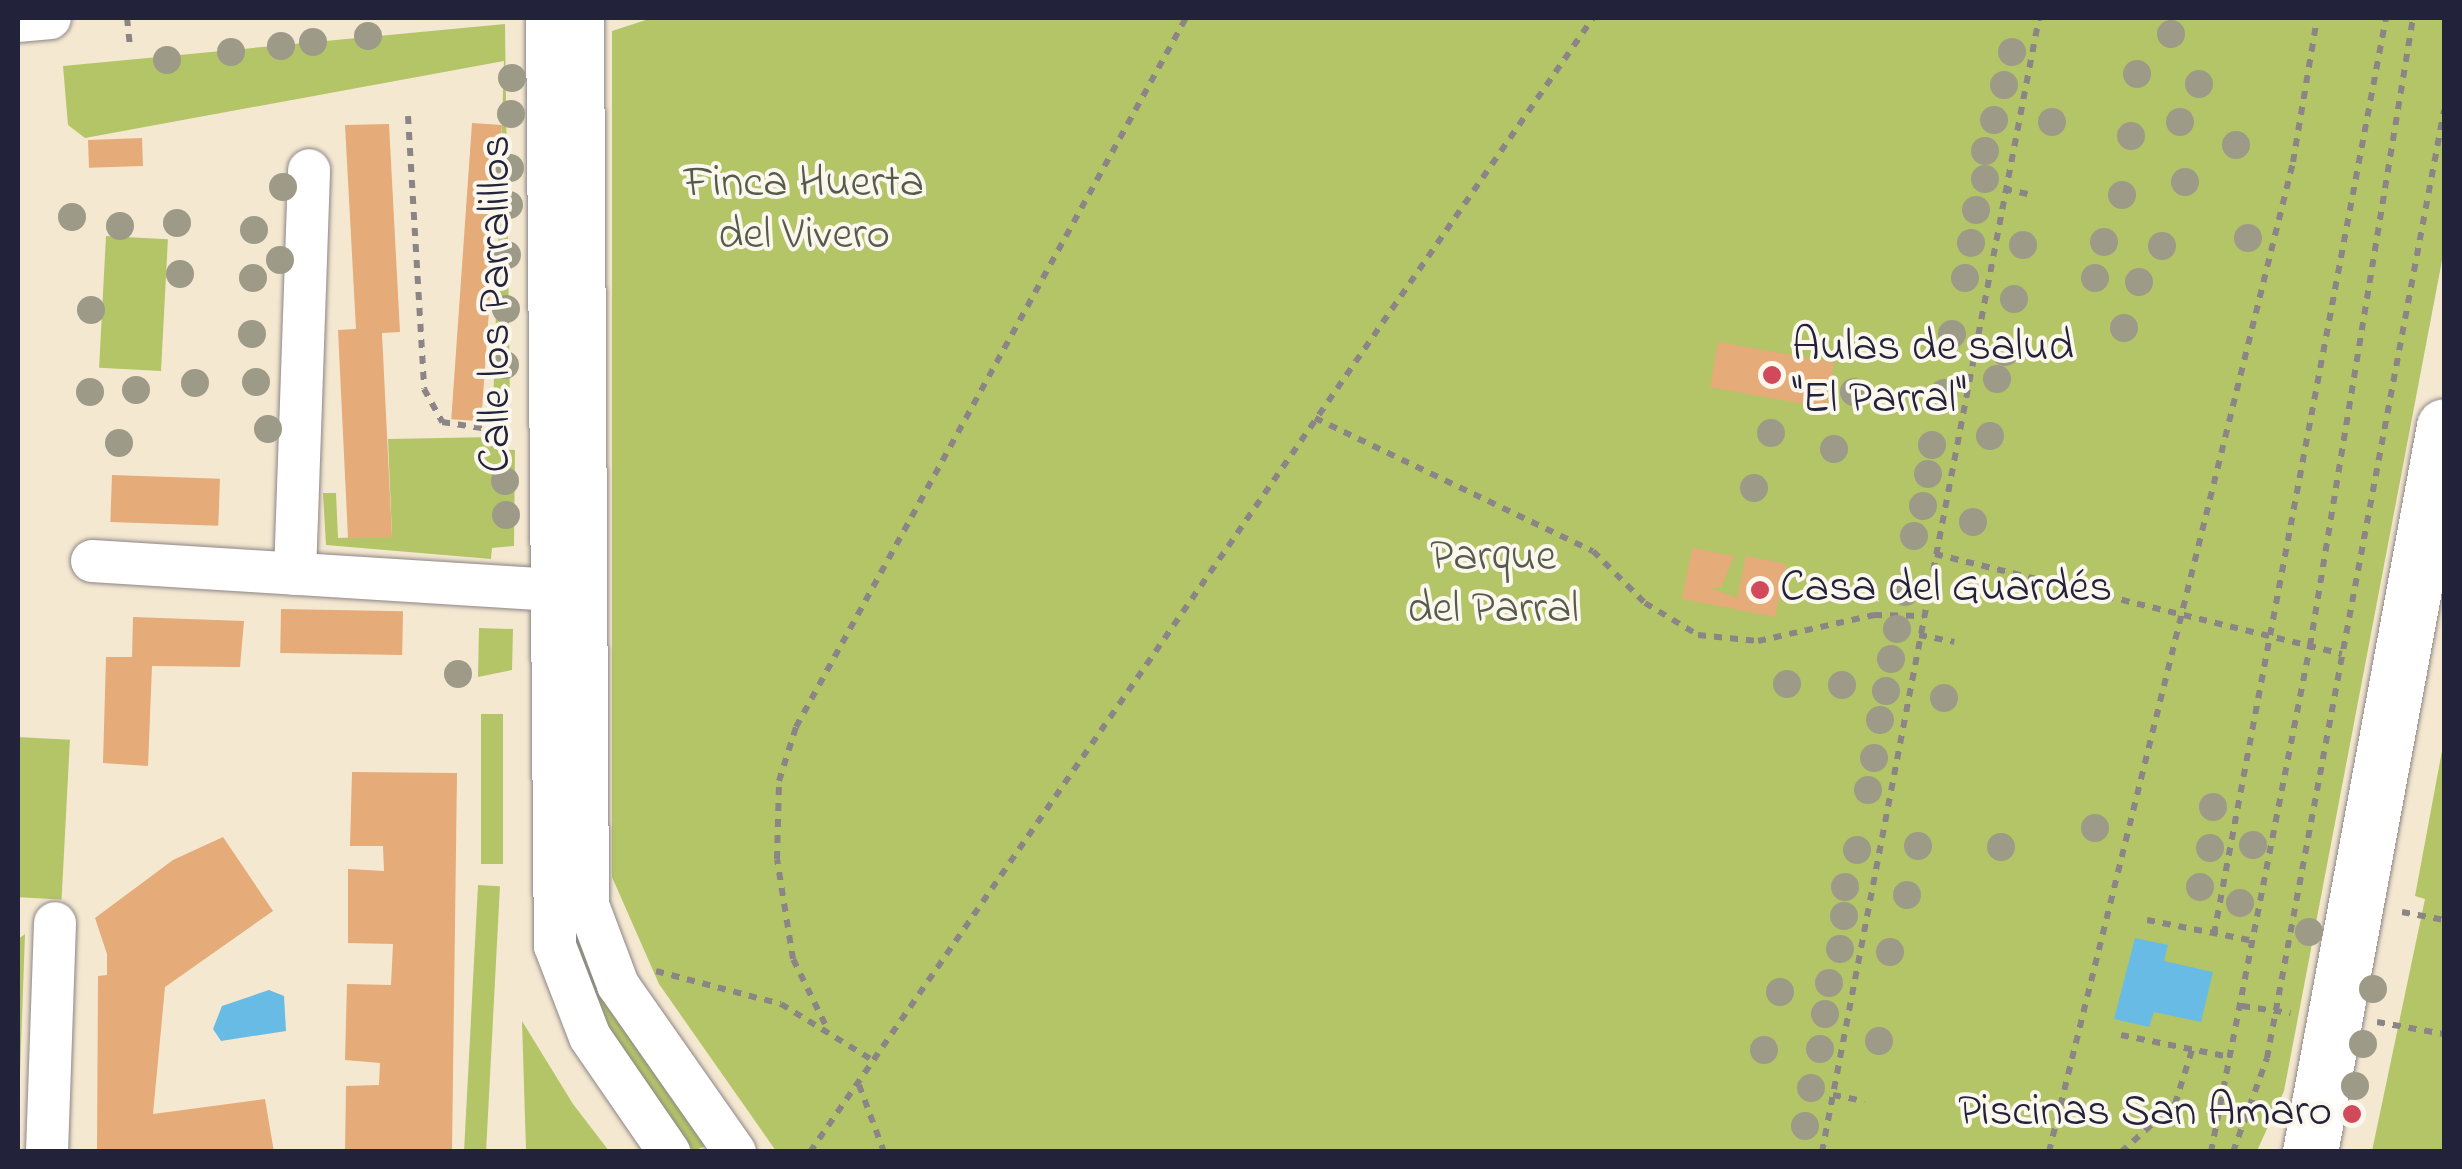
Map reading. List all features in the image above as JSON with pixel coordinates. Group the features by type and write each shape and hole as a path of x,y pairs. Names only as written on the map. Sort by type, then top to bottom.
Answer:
{"highway":[{"path":"2308,1142 2444,426"}],"street":[{"path":"18,20 50,18"},
{"name":"Calle los Parralillos","path":"547,18 555,946 590,1037 667,1151"},
{"path":"567,18 584,181"},
{"name":"Calle los Parralillos","path":"583,18 583,752 595,938 736,1152"},
{"path":"295,574 309,170"},
{"path":"92,562 550,590 585,552"},
{"name":"Calle los Parralillos","path":"550,590 566,601 568,702 583,752"},
{"path":"47,1152 56,923"}],"path":[{"path":"127,18 130,50"},
{"path":"825,1024 794,960 777,858 779,781 796,727 1186,18"},
{"path":"810,1152 1593,18"},
{"path":"1822,1152 2039,18"},
{"path":"2049,1152 2293,162 2318,18"},
{"path":"2214,934 2386,18"},
{"path":"2211,1152 2310,646 2413,18"},
{"path":"2233,1152 2276,1011 2444,110"},
{"path":"408,116 424,389 442,422 494,430"},
{"path":"2004,188 2032,195"},
{"path":"1315,418 1593,551 1645,603 1698,635 1758,641 1874,616 1923,616"},
{"path":"1934,554 2342,654"},
{"path":"1919,635 1954,642"},
{"path":"2402,912 2444,920"},
{"path":"2147,920 2254,941"},
{"path":"651,969 825,1024 874,1060"},
{"path":"2242,1006 2276,1011"},
{"path":"2380,1022 2444,1034"},
{"path":"2121,1035 2230,1057"},
{"path":"2121,1152 2176,1104 2192,1050"},
{"path":"859,1085 884,1152"},
{"path":"1832,1095 1864,1100"}],"green space":[{"name":"Parque del Parral","path":"652,18 2444,18 2444,250 2284,1091 2257,1151 776,1151 659,984 612,877 612,31"},
{"path":"505,24 510,402 493,407 504,61 85,138 68,125 63,66"},
{"path":"106,236 168,239 161,371 99,368"},
{"path":"494,437 494,449 515,450 514,546 492,548 491,559 326,545 323,493 336,493 338,538 392,536 388,439"},
{"path":"479,628 513,629 512,670 478,677"},
{"path":"481,714 503,714 503,864 481,864"},
{"path":"18,737 70,740 62,900 18,897"},
{"path":"2444,740 2444,1151 2372,1151 2425,899 2415,896"},
{"path":"572,824 705,1146 694,1151 630,1078 571,963"},
{"path":"478,885 500,886 486,1152 464,1151"},
{"path":"25,934 18,1132 18,939"},
{"path":"522,1021 573,1104 609,1151 526,1151"}],"water":[{"path":"2135,938 2168,945 2164,961 2213,972 2201,1022 2154,1012 2149,1027 2114,1019"},
{"path":"269,990 284,996 286,1031 221,1041 213,1029 222,1006"}],"building":[{"path":"472,123 502,125 481,421 451,419"},
{"path":"389,124 400,332 382,333 392,537 348,538 338,330 356,329 345,125"},
{"path":"142,138 143,166 89,168 88,140"},
{"name":"Aulas de salud \"El Parral\"","path":"1718,342 1834,362 1826,408 1710,387"},
{"path":"112,475 220,479 218,526 110,522"},
{"path":"1692,548 1734,556 1721,588 1711,588 1737,598 1746,556 1786,564 1775,617 1682,599"},
{"path":"281,609 403,611 402,655 280,653"},
{"path":"133,617 244,621 240,667 152,666 148,766 103,763 106,657 132,657"},
{"path":"352,772 457,773 452,1152 345,1152 346,1086 379,1085 380,1063 345,1060 347,984 391,985 393,944 348,943 348,869 384,871 383,846 350,846"},
{"path":"223,837 273,911 165,987 153,1114 265,1099 274,1152 97,1152 98,976 107,975 107,954 95,918 173,860"}],"place":[{"name":"Aulas de salud \"El Parral\"","path":"1772,375"},
{"name":"Casa del Guardés","path":"1760,590"},
{"name":"Piscinas San Amaro","path":"2352,1114"}],"park label":[{"name":"Finca Huerta del Vivero","path":"804,211"}]}
